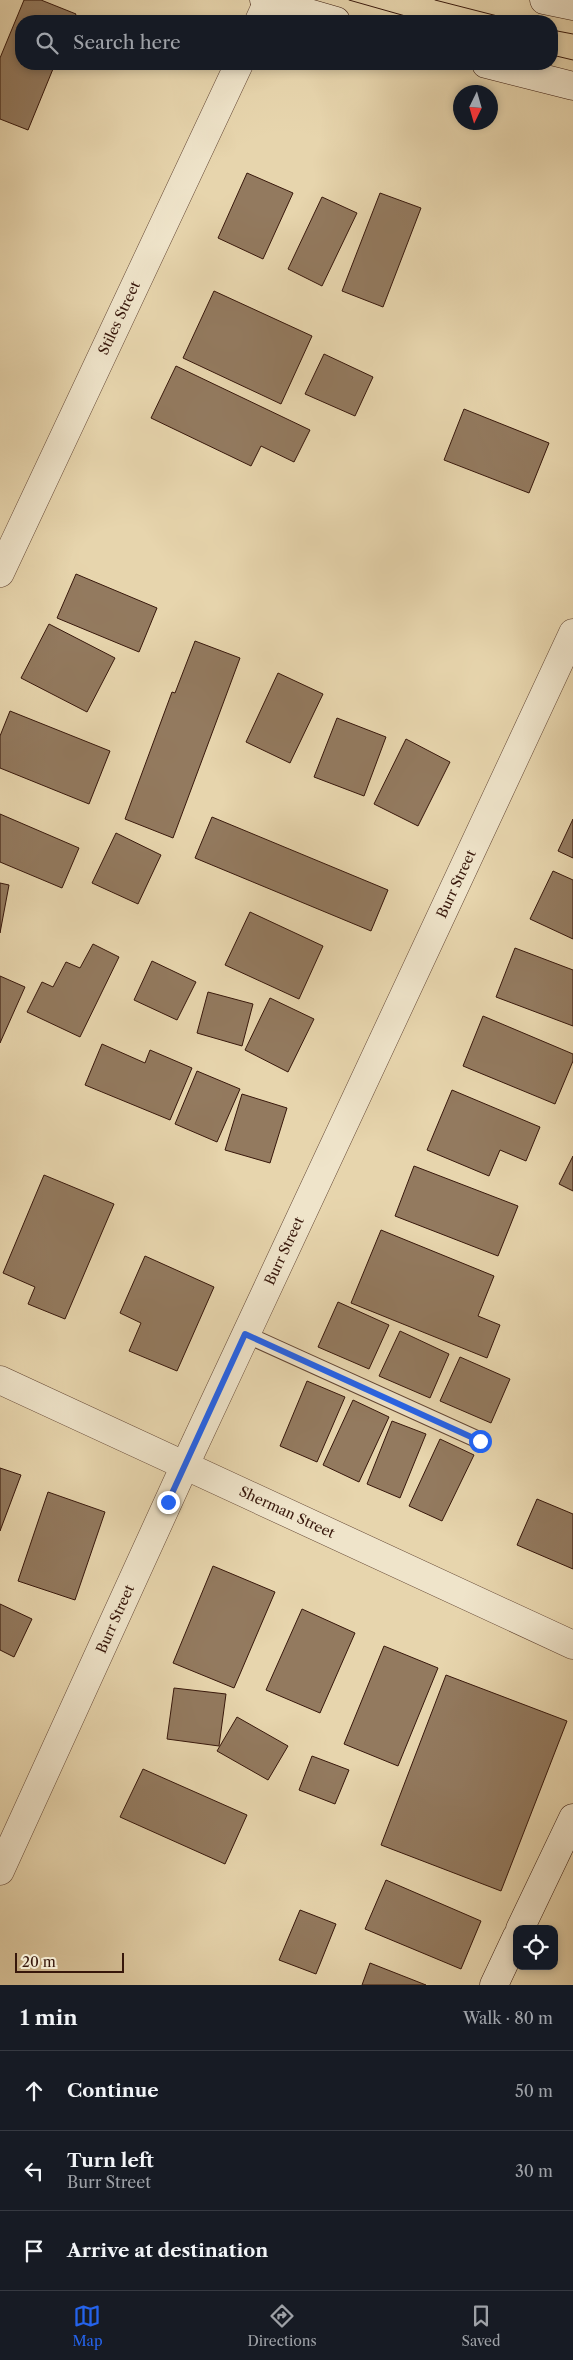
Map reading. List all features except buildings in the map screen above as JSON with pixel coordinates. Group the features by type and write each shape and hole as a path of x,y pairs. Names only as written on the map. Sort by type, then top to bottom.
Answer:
{"street":[{"path":"544,0 573,6"},
{"path":"264,8 303,15"},
{"name":"Stiles Street","path":"0,573 235,70"},
{"path":"510,70 573,86"},
{"name":"Burr Street","path":"0,1871 245,1334 573,633"},
{"name":"Sherman Street","path":"0,1380 573,1645"},
{"path":"522,1925 573,1818"},
{"path":"494,1985 513,1945"}],"lane":[{"path":"245,1334 480,1441"}],"tram line":[{"path":"349,0 402,15"},
{"path":"435,0 494,15"},
{"path":"558,31 573,34"},
{"path":"558,56 573,60"}],"route":[{"path":"168,1502 245,1334 480,1441"}]}
